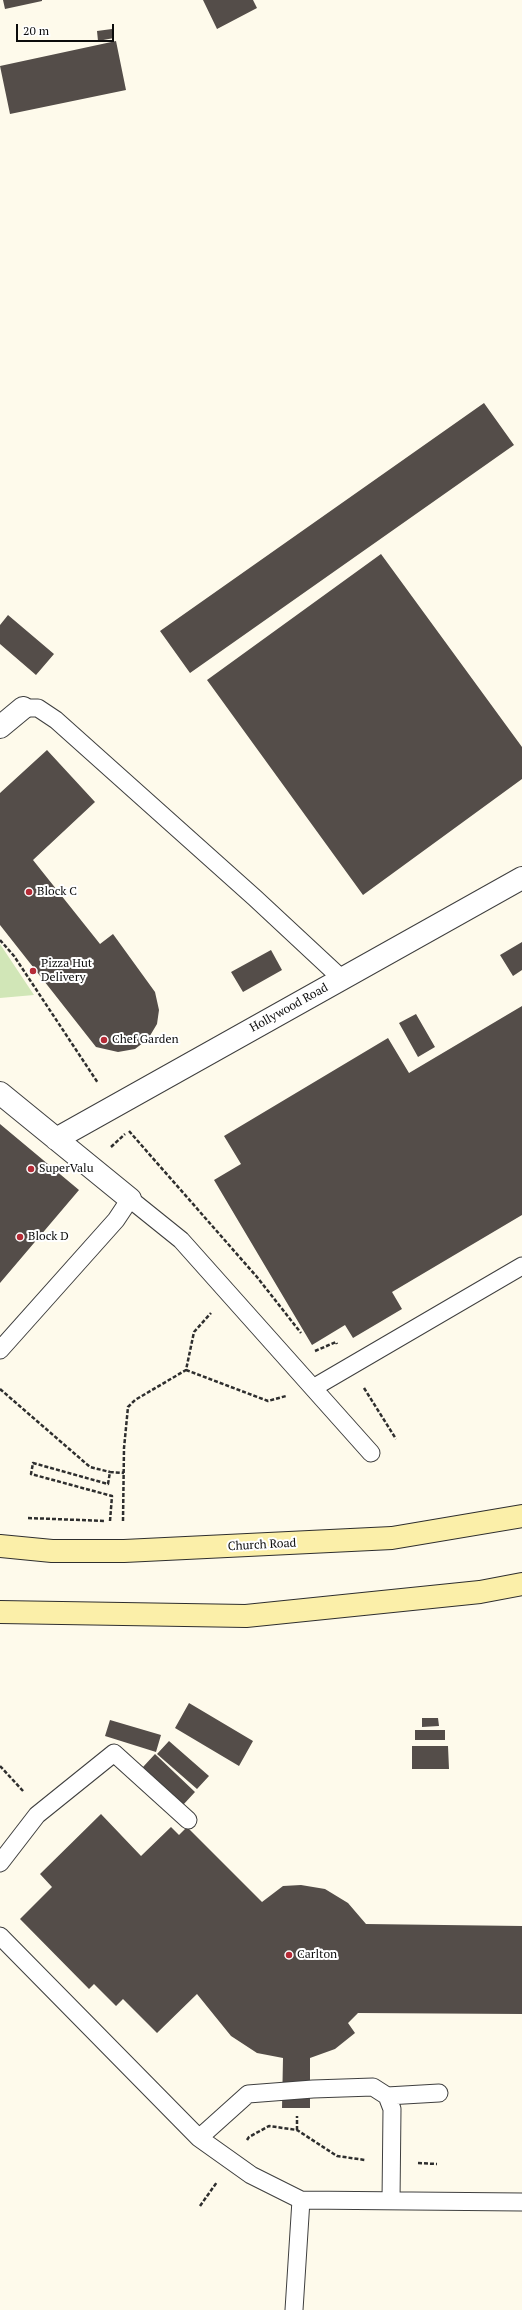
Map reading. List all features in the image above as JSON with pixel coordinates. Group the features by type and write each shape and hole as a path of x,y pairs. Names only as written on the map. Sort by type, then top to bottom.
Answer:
{"main road":[{"name":"Church Road","path":"0,1546 52,1551 124,1551 392,1538 522,1516"},
{"path":"0,1612 246,1616 480,1592 522,1584"}],"street":[{"path":"0,727 23,708"},
{"name":"Hollywood Road","path":"56,1139 522,878"},
{"path":"0,1093 130,1199"}],"lane":[{"path":"23,708 38,708 56,720 255,898 342,979"},
{"path":"0,1350 116,1220 130,1199 181,1240 371,1454"},
{"path":"313,1388 522,1266"},
{"path":"0,1863 37,1815 114,1753 188,1820"},
{"path":"0,1936 199,2138 251,2175 300,2200 522,2202"},
{"path":"199,2138 248,2094 313,2088 373,2086 387,2096 392,2109 391,2201"},
{"path":"387,2096 439,2093"},
{"path":"294,2310 300,2200"}],"path":[{"path":"0,940 14,956 129,1131 257,1278 306,1338"},
{"path":"123,1521 124,1448 128,1407 135,1400 186,1370 194,1332 229,1294 257,1278"},
{"path":"310,1344 315,1351 336,1342 396,1439"},
{"path":"186,1370 268,1401 313,1388"},
{"path":"0,1389 90,1467 110,1472 124,1473"},
{"path":"110,1472 108,1484 33,1463 31,1474 112,1496 110,1521"},
{"path":"22,1518 130,1521"},
{"path":"0,1766 42,1811"},
{"path":"297,2130 298,2108"}],"green space":[{"path":"0,944 34,995 0,998"}],"building":[{"path":"3,0 42,0 42,1 5,9"},
{"path":"203,0 253,0 257,8 217,29"},
{"path":"112,29 114,38 98,41 97,31"},
{"path":"116,41 126,90 10,114 0,66"},
{"path":"484,403 514,445 190,673 160,631"},
{"path":"381,554 522,747 522,779 363,895 207,680"},
{"path":"8,615 54,654 36,675 0,644 0,625"},
{"name":"Block C","path":"47,750 95,802 33,860 100,944 113,934 155,992 159,1010 157,1024 148,1039 135,1049 118,1052 96,1047 0,925 0,793"},
{"path":"522,942 522,970 513,976 500,955"},
{"path":"271,950 282,970 243,992 231,972"},
{"path":"522,1006 522,1215 392,1292 402,1309 353,1338 345,1325 312,1345 214,1180 241,1164 224,1136 388,1038 409,1073"},
{"path":"416,1014 435,1047 418,1057 399,1023"},
{"name":"Block D","path":"0,1124 79,1190 0,1283"},
{"path":"189,1703 253,1741 239,1766 175,1728"},
{"path":"422,1718 438,1718 439,1726 422,1727"},
{"path":"110,1720 161,1735 156,1752 105,1736"},
{"path":"415,1730 445,1730 445,1740 415,1740"},
{"path":"169,1741 209,1776 197,1789 157,1754"},
{"path":"412,1746 448,1746 449,1769 412,1769"},
{"path":"155,1754 195,1792 183,1805 143,1767"},
{"name":"Carlton","path":"101,1814 141,1856 171,1827 179,1835 187,1827 262,1902 283,1886 301,1885 325,1889 348,1903 366,1924 522,1926 522,2014 358,2013 348,2023 355,2033 335,2049 310,2058 310,2108 282,2108 283,2058 257,2053 231,2036 197,1994 157,2033 123,1999 116,2006 94,1984 89,1989 20,1919 52,1887 40,1874"}],"place":[{"name":"Block C","path":"29,892"},
{"name":"Pizza Hut Delivery","path":"33,971"},
{"name":"Chef Garden","path":"104,1040"},
{"name":"SuperValu","path":"31,1169"},
{"name":"Block D","path":"20,1237"},
{"name":"Carlton","path":"289,1955"}]}
